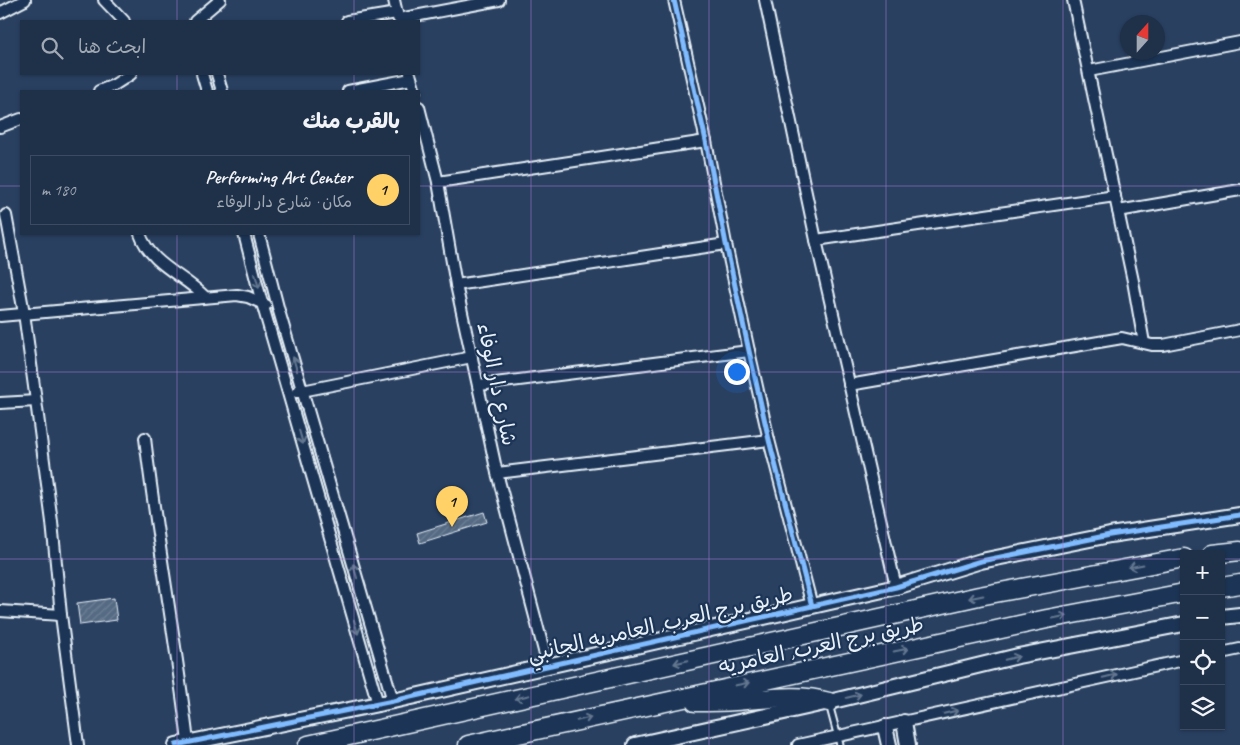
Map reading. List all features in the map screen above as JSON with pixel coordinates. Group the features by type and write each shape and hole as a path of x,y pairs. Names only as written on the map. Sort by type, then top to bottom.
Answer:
{"highway":[{"path":"1225,553 1240,551"},
{"name":"طريق برج العرب, العامريه","path":"308,745 979,596 1180,559"},
{"path":"1225,586 1240,584"},
{"name":"طريق برج العرب, العامريه","path":"468,745 1048,619 1180,594"},
{"path":"667,701 721,702 794,696 829,702"}],"street":[{"path":"0,13 25,0"},
{"path":"104,0 123,20"},
{"path":"200,19 220,0"},
{"path":"394,0 398,18"},
{"path":"364,20 398,18 499,0"},
{"path":"674,0 706,141 726,244 769,440 812,606"},
{"path":"765,0 816,240 896,587"},
{"path":"1073,0 1144,343"},
{"path":"1089,71 1240,42"},
{"path":"102,90 114,85 129,75"},
{"path":"202,75 207,90"},
{"path":"217,75 222,90"},
{"path":"352,90 411,76 414,90"},
{"name":"شارع دار الوفاء","path":"420,112 438,182 456,285 497,473 548,666"},
{"path":"0,127 20,119"},
{"path":"438,182 706,141"},
{"path":"1118,211 1240,190"},
{"path":"816,240 1115,196"},
{"path":"6,215 24,313 36,401 52,522 60,615 78,745"},
{"path":"140,235 142,241 154,257 189,282 205,298"},
{"path":"244,235 262,303 378,704"},
{"path":"259,235 279,311 393,701"},
{"path":"456,285 726,244"},
{"path":"0,316 237,294 279,311"},
{"path":"849,385 1122,338 1152,345 1163,345 1240,330"},
{"path":"478,385 749,351"},
{"path":"288,394 472,357"},
{"path":"0,403 36,401"},
{"path":"145,438 158,545 178,667 182,744"},
{"path":"497,473 769,440"},
{"name":"طريق برج العرب, العامريه الجانبي","path":"182,744 393,701 896,587 981,561 1110,535 1240,514"},
{"path":"348,600 362,596"},
{"path":"0,611 60,615"},
{"path":"1225,617 1240,615"},
{"path":"636,745 829,702 1018,656 1180,625"},
{"path":"1225,651 1240,649"},
{"path":"798,745 839,741 884,726 1180,661"},
{"path":"904,722 908,745"},
{"path":"884,726 888,745"}],"lane":[{"path":"829,702 839,741"}],"building":[{"path":"484,512 487,522 420,543 417,533"},
{"path":"114,598 117,620 80,625 77,603"}],"cycle path":[{"path":"674,0 706,141 726,244 769,440 812,606"},
{"path":"176,745 393,701 896,587 981,561 1110,535 1240,515"}],"place":[{"name":"Performing Art Center","path":"452,527"}]}
